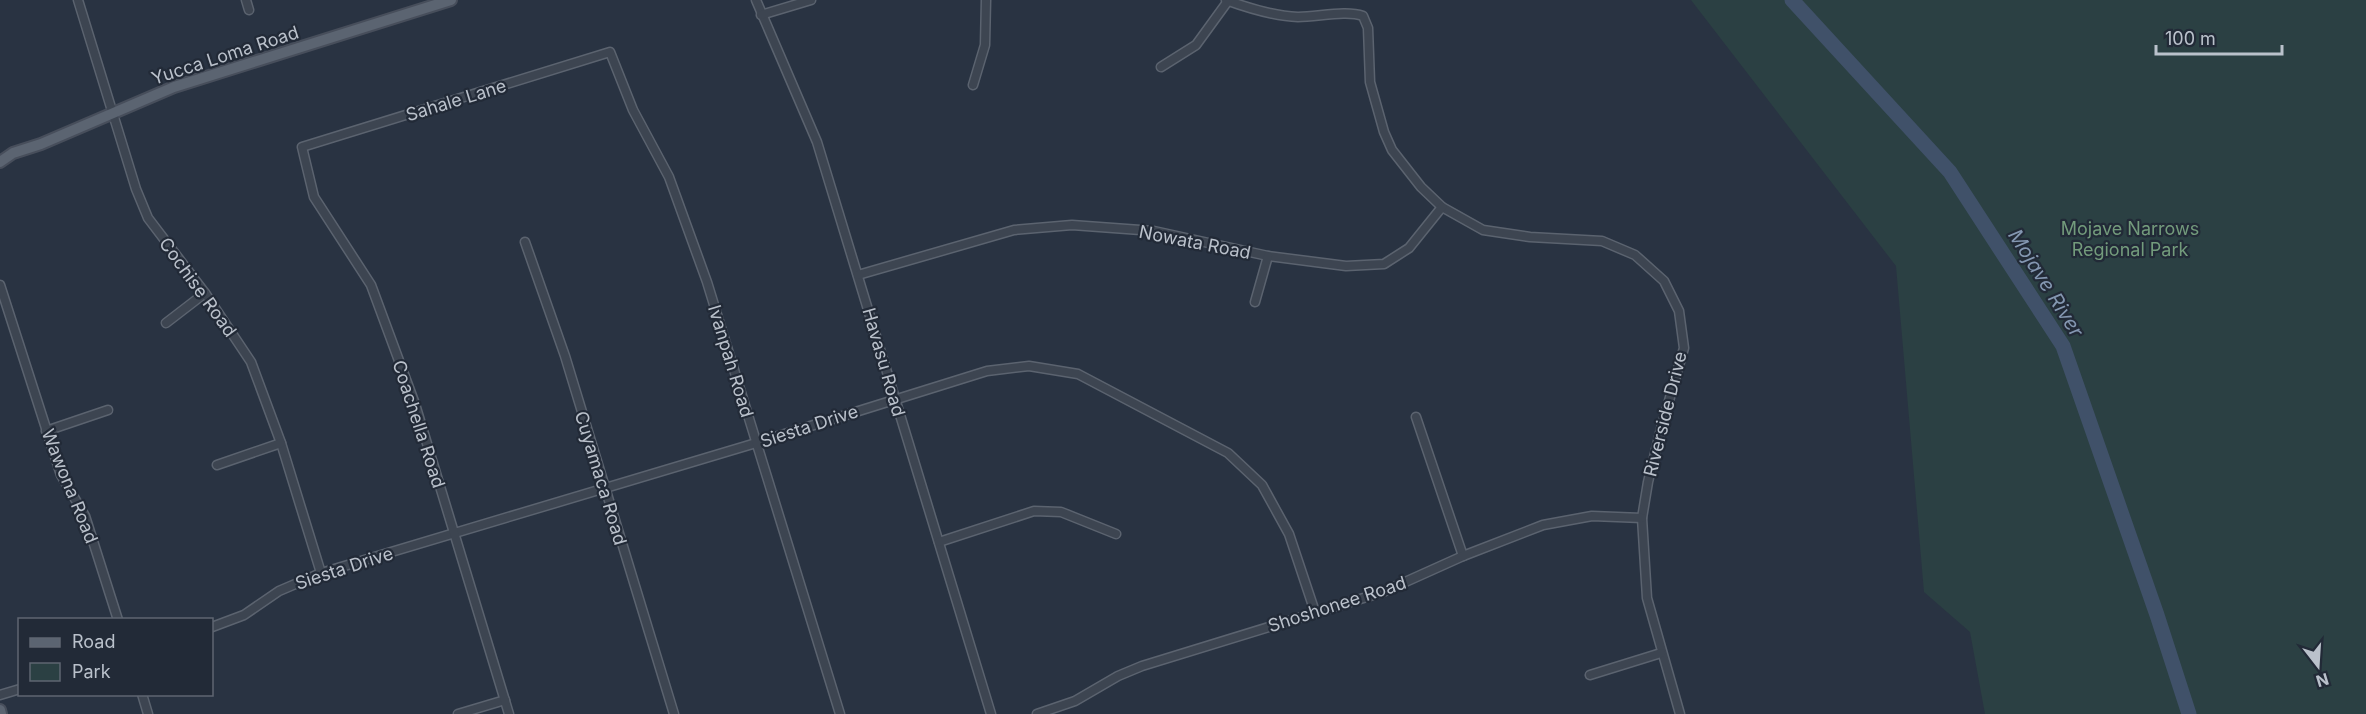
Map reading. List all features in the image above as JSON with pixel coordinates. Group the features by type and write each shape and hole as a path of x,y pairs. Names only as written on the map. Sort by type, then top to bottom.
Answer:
{"main road":[{"name":"Yucca Loma Road","path":"0,162 13,153 174,87 451,0"},
{"name":"Yucca Loma Road","path":"0,153 13,153"}],"street":[{"name":"Cochise Road","path":"78,0 136,189 148,218 205,293 251,362 281,443 321,573"},
{"path":"246,0 249,10"},
{"name":"Havasu Road","path":"756,0 817,142 991,714"},
{"path":"761,15 811,0"},
{"path":"973,85 985,45 986,0"},
{"path":"1161,67 1196,45 1227,0"},
{"name":"Riverside Drive","path":"1227,0 1286,15 1323,16 1354,13 1363,16 1368,28 1370,82 1384,132 1403,166 1442,207 1483,230 1530,237 1602,241 1635,255 1664,281 1679,311 1684,348 1661,429 1642,518 1647,598 1680,714"},
{"name":"Sahale Lane","path":"302,147 610,52"},
{"name":"Ivanpah Road","path":"610,52 633,110 669,177 706,282 840,714"},
{"name":"Coachella Road","path":"302,147 314,196 370,285 415,404 509,714"},
{"name":"Nowata Road","path":"858,275 1014,230 1072,225 1154,231 1268,256 1346,266 1384,264 1409,248 1442,207"},
{"name":"Cuyamaca Road","path":"525,242 565,356 674,714"},
{"path":"1255,302 1268,256"},
{"name":"Wawona Road","path":"0,285 61,475 85,516 117,618"},
{"path":"166,323 205,293"},
{"name":"Siesta Drive","path":"213,627 244,615 279,591 321,573 453,535 987,371 1029,366 1078,374 1228,453 1262,485 1289,534 1315,612"},
{"path":"46,431 108,410"},
{"path":"1416,417 1463,556"},
{"path":"217,465 281,443"},
{"path":"939,542 1034,511 1061,512 1116,534"},
{"name":"Shoshonee Road","path":"1036,714 1075,701 1118,676 1142,666 1383,592 1463,556 1543,525 1592,516 1642,518"},
{"path":"1590,675 1661,653"},
{"path":"0,695 18,690"},
{"path":"143,696 148,714"},
{"path":"458,714 505,699"}],"green space":[{"name":"Mojave Narrows Regional Park","path":"1691,0 2366,0 2366,714 1985,714 1970,632 1924,592 1896,266"}],"waterway":[{"name":"Mojave River","path":"1792,0 1950,172 2063,346 2189,714"}]}
